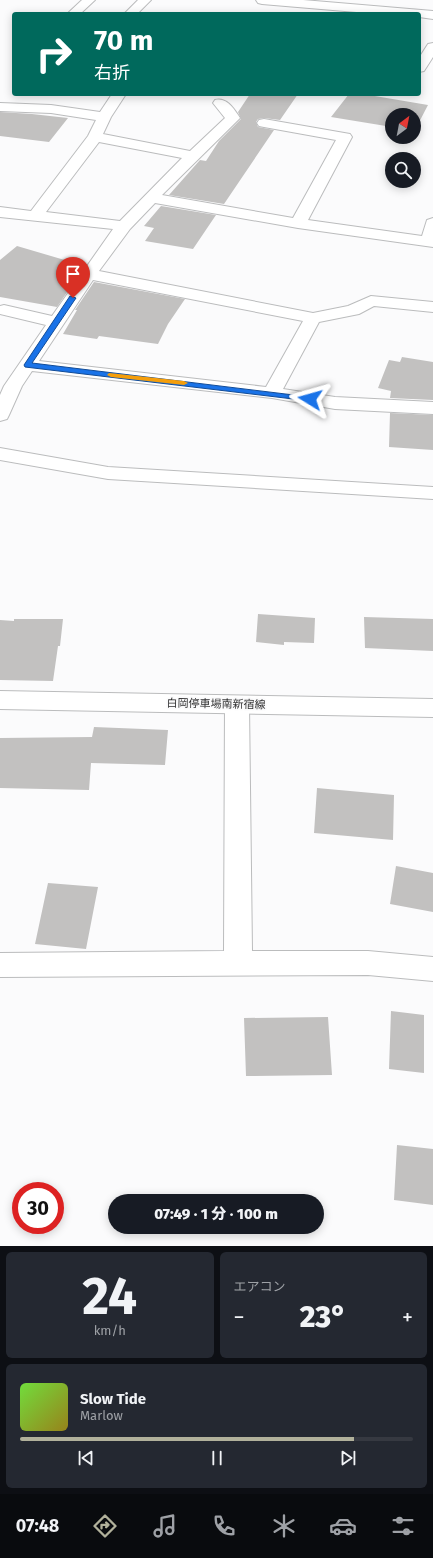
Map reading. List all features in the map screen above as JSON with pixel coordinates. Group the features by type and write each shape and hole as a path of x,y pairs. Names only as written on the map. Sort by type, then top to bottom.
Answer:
{"street":[{"path":"75,12 88,0"},
{"path":"132,12 145,0"},
{"path":"263,12 267,0 400,12"},
{"path":"421,14 433,15"},
{"path":"421,65 433,46"},
{"path":"421,71 433,73"},
{"path":"35,216 95,137 104,117 118,96"},
{"path":"0,415 6,385 27,365 89,274 124,226 233,118 220,103"},
{"path":"0,107 55,104 104,117"},
{"path":"264,123 345,137 298,223"},
{"path":"95,137 193,156"},
{"path":"151,198 298,223 430,241 433,223"},
{"path":"0,212 124,226"},
{"path":"89,274 314,318 353,310 371,301 433,307"},
{"path":"4,310 56,322"},
{"path":"272,393 314,318"},
{"path":"27,365 272,393 335,402 433,408"},
{"path":"0,454 108,473 433,493"},
{"name":"白岡停車場南新宿線","path":"0,700 433,708"},
{"path":"237,705 238,964"},
{"path":"0,965 368,963 433,968"}],"building":[{"path":"249,96 297,96 280,120 264,118 258,119 256,122 258,127 274,130 224,204 169,195 200,160 206,161 219,141 241,119 238,112"},
{"path":"347,96 375,96 428,105 421,118 421,108 385,108 385,126 331,117"},
{"path":"0,112 68,118 49,142 0,136"},
{"path":"161,206 216,215 193,249 145,241 154,228 144,226"},
{"path":"17,246 85,266 57,307 0,297 0,260"},
{"path":"94,282 185,299 168,324 158,344 99,336 97,339 63,334 77,310 75,310"},
{"path":"402,357 433,362 433,400 390,398 391,391 378,388 389,360 400,362"},
{"path":"390,413 433,415 433,450 389,447"},
{"path":"258,614 315,618 314,643 284,642 284,645 256,642"},
{"path":"364,617 433,619 433,651 365,648"},
{"path":"14,619 63,619 60,646 58,646 53,681 0,680 0,620 14,621"},
{"path":"94,727 168,730 165,765 91,763 89,790 0,788 0,738 92,737"},
{"path":"317,788 394,795 393,840 314,833"},
{"path":"396,866 433,873 433,912 390,904"},
{"path":"48,883 98,887 86,949 35,944"},
{"path":"391,1011 424,1015 424,1073 389,1069"},
{"path":"328,1017 332,1075 246,1076 244,1018"},
{"path":"397,1145 433,1149 433,1205 394,1200"}],"slow traffic":[{"path":"111,375 184,383"}],"route":[{"path":"73,298 27,365 272,393 310,399"}]}
